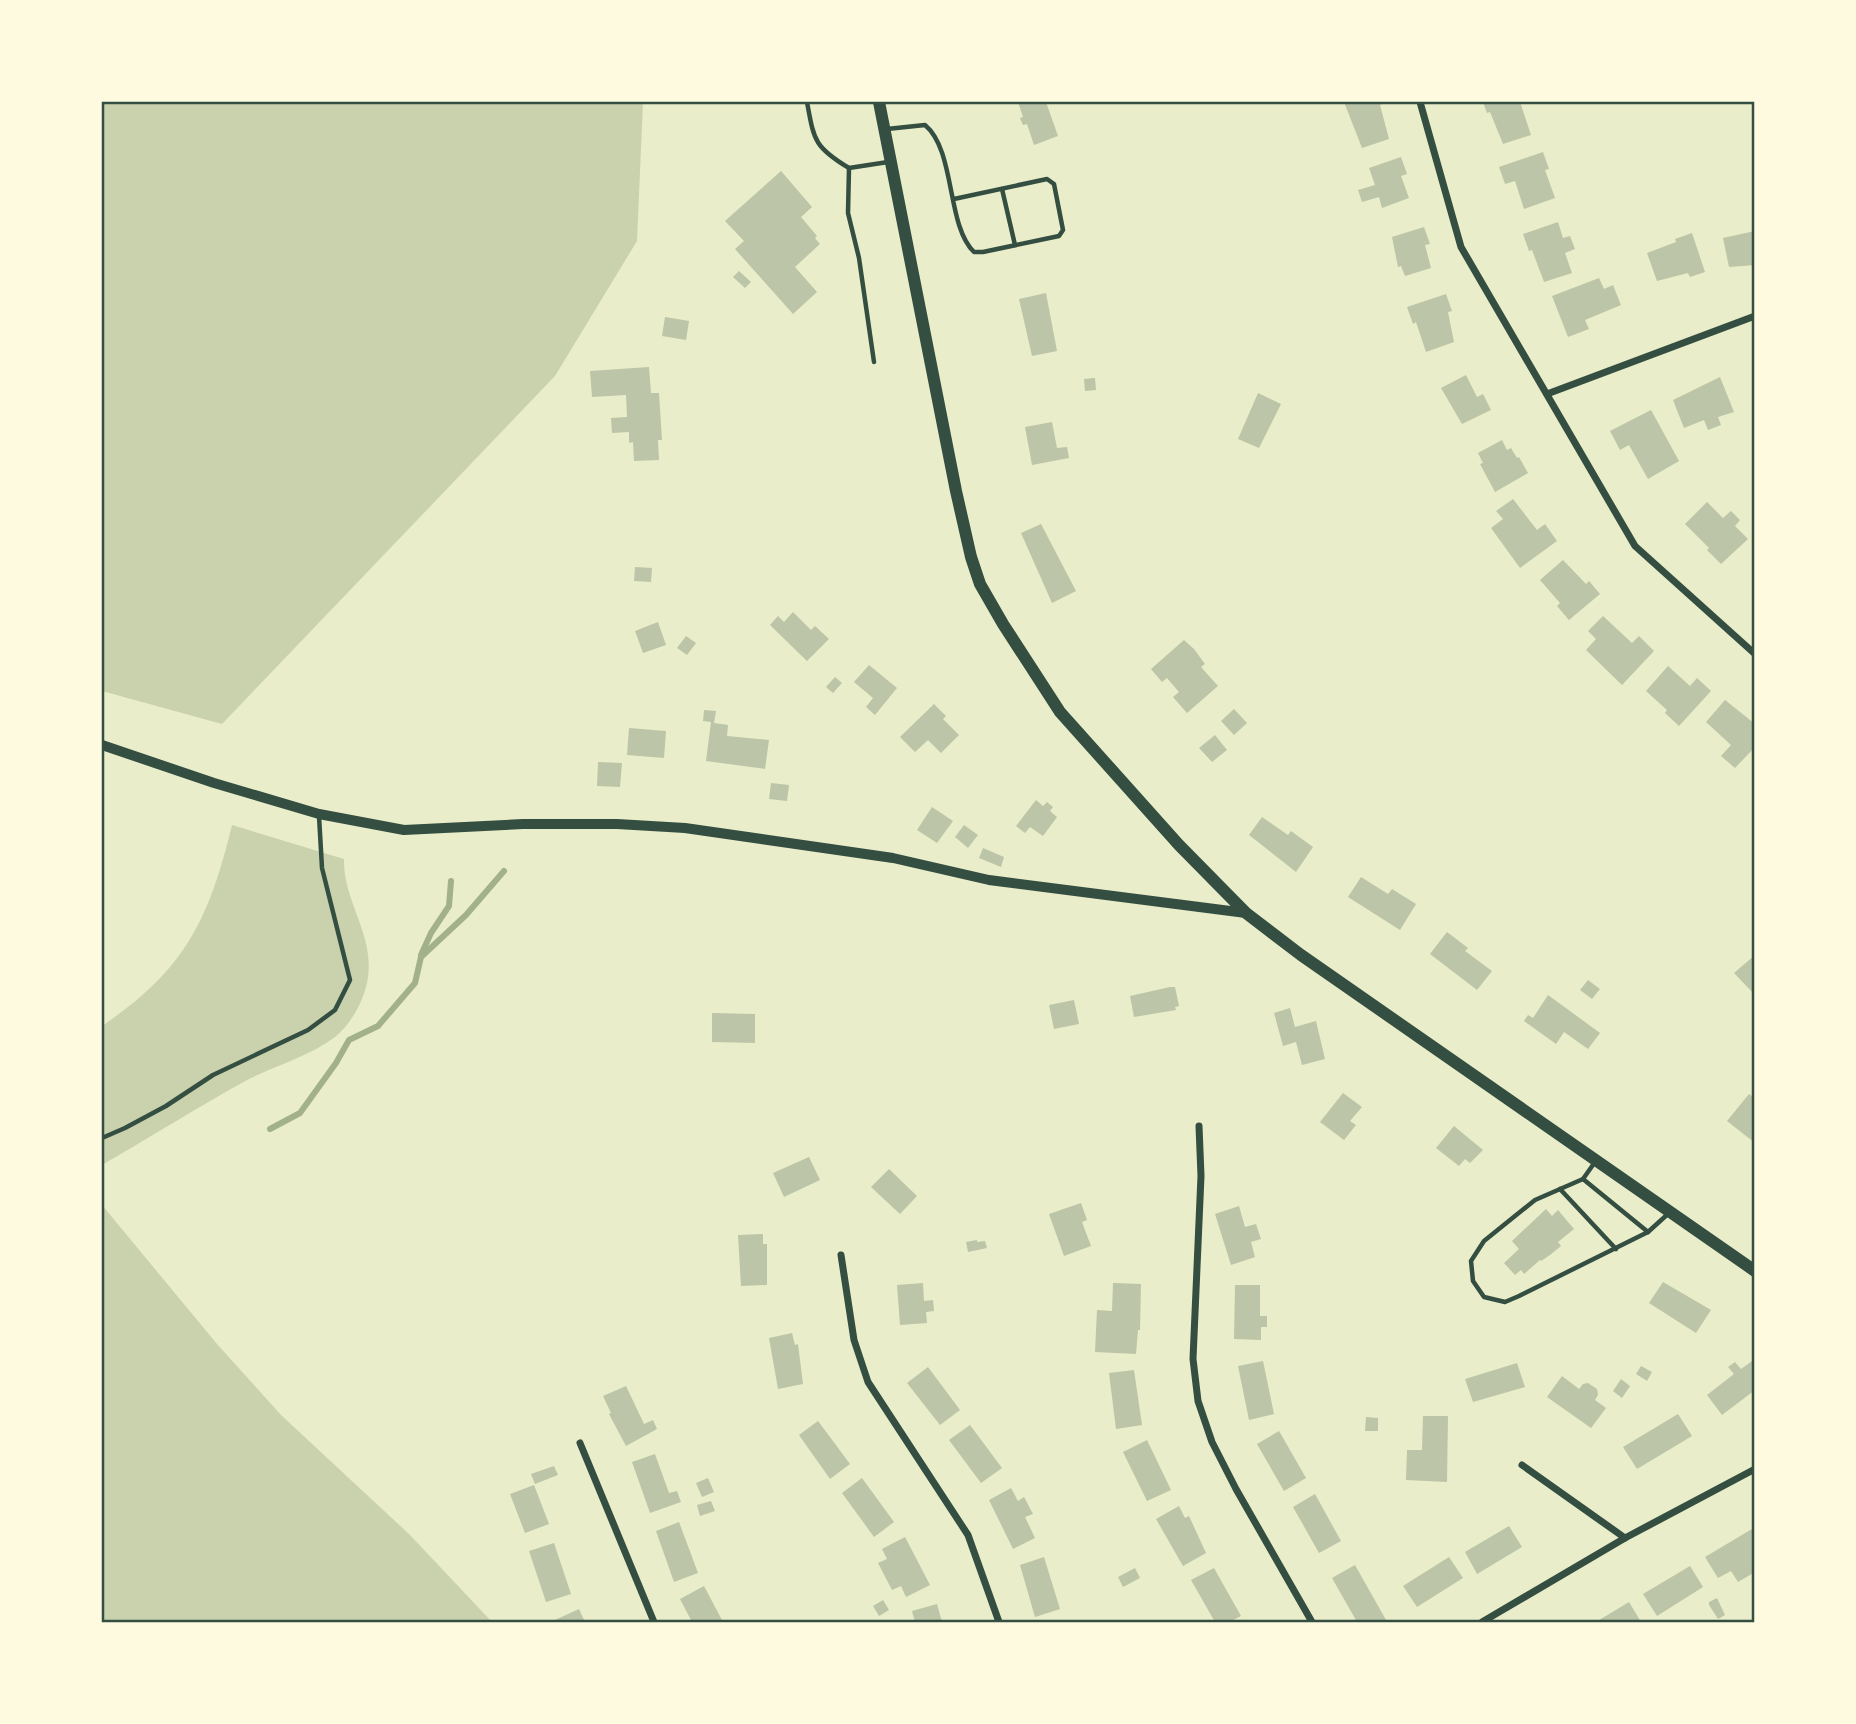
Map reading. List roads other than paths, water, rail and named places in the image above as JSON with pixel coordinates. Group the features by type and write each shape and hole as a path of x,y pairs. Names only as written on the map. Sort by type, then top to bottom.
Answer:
{"main road":[{"path":"879,102 960,509 980,584 1059,712 1179,845 1246,913 1301,955 1755,1271"}],"street":[{"path":"1420,102 1461,247 1635,546 1755,654"},
{"path":"1547,394 1755,316"},
{"path":"102,745 214,783 319,814 404,830 523,824 617,824 685,828 892,858 989,880 1246,913"},
{"path":"1199,1126 1201,1176 1193,1359 1198,1401 1212,1442 1230,1478 1312,1622"},
{"path":"841,1255 854,1340 869,1381 968,1535 999,1622"},
{"path":"580,1443 654,1622"},
{"path":"1522,1465 1625,1538"},
{"path":"1482,1622 1625,1538 1755,1469"}],"lane":[{"path":"807,102 812,132 819,146 829,155 849,167 892,161"},
{"path":"885,129 925,125 933,131 939,142 965,244 974,252 1059,236 1063,230 1054,184 1047,179 954,199"},
{"path":"849,167 848,213 859,258 874,362"},
{"path":"1002,189 1015,245"},
{"path":"102,1138 166,1106 213,1075 309,1030 335,1010 350,980 322,868 319,814"},
{"path":"1595,1161 1583,1179 1535,1200 1484,1241 1471,1261 1473,1281 1485,1297 1505,1302 1648,1232 1670,1212"},
{"path":"1583,1179 1648,1232"},
{"path":"1560,1189 1616,1249"}],"waterway":[{"path":"270,1129 300,1113 349,1040 378,1026 415,983 421,957 466,915 504,871"},
{"path":"421,955 431,933 449,906 451,881"}]}
